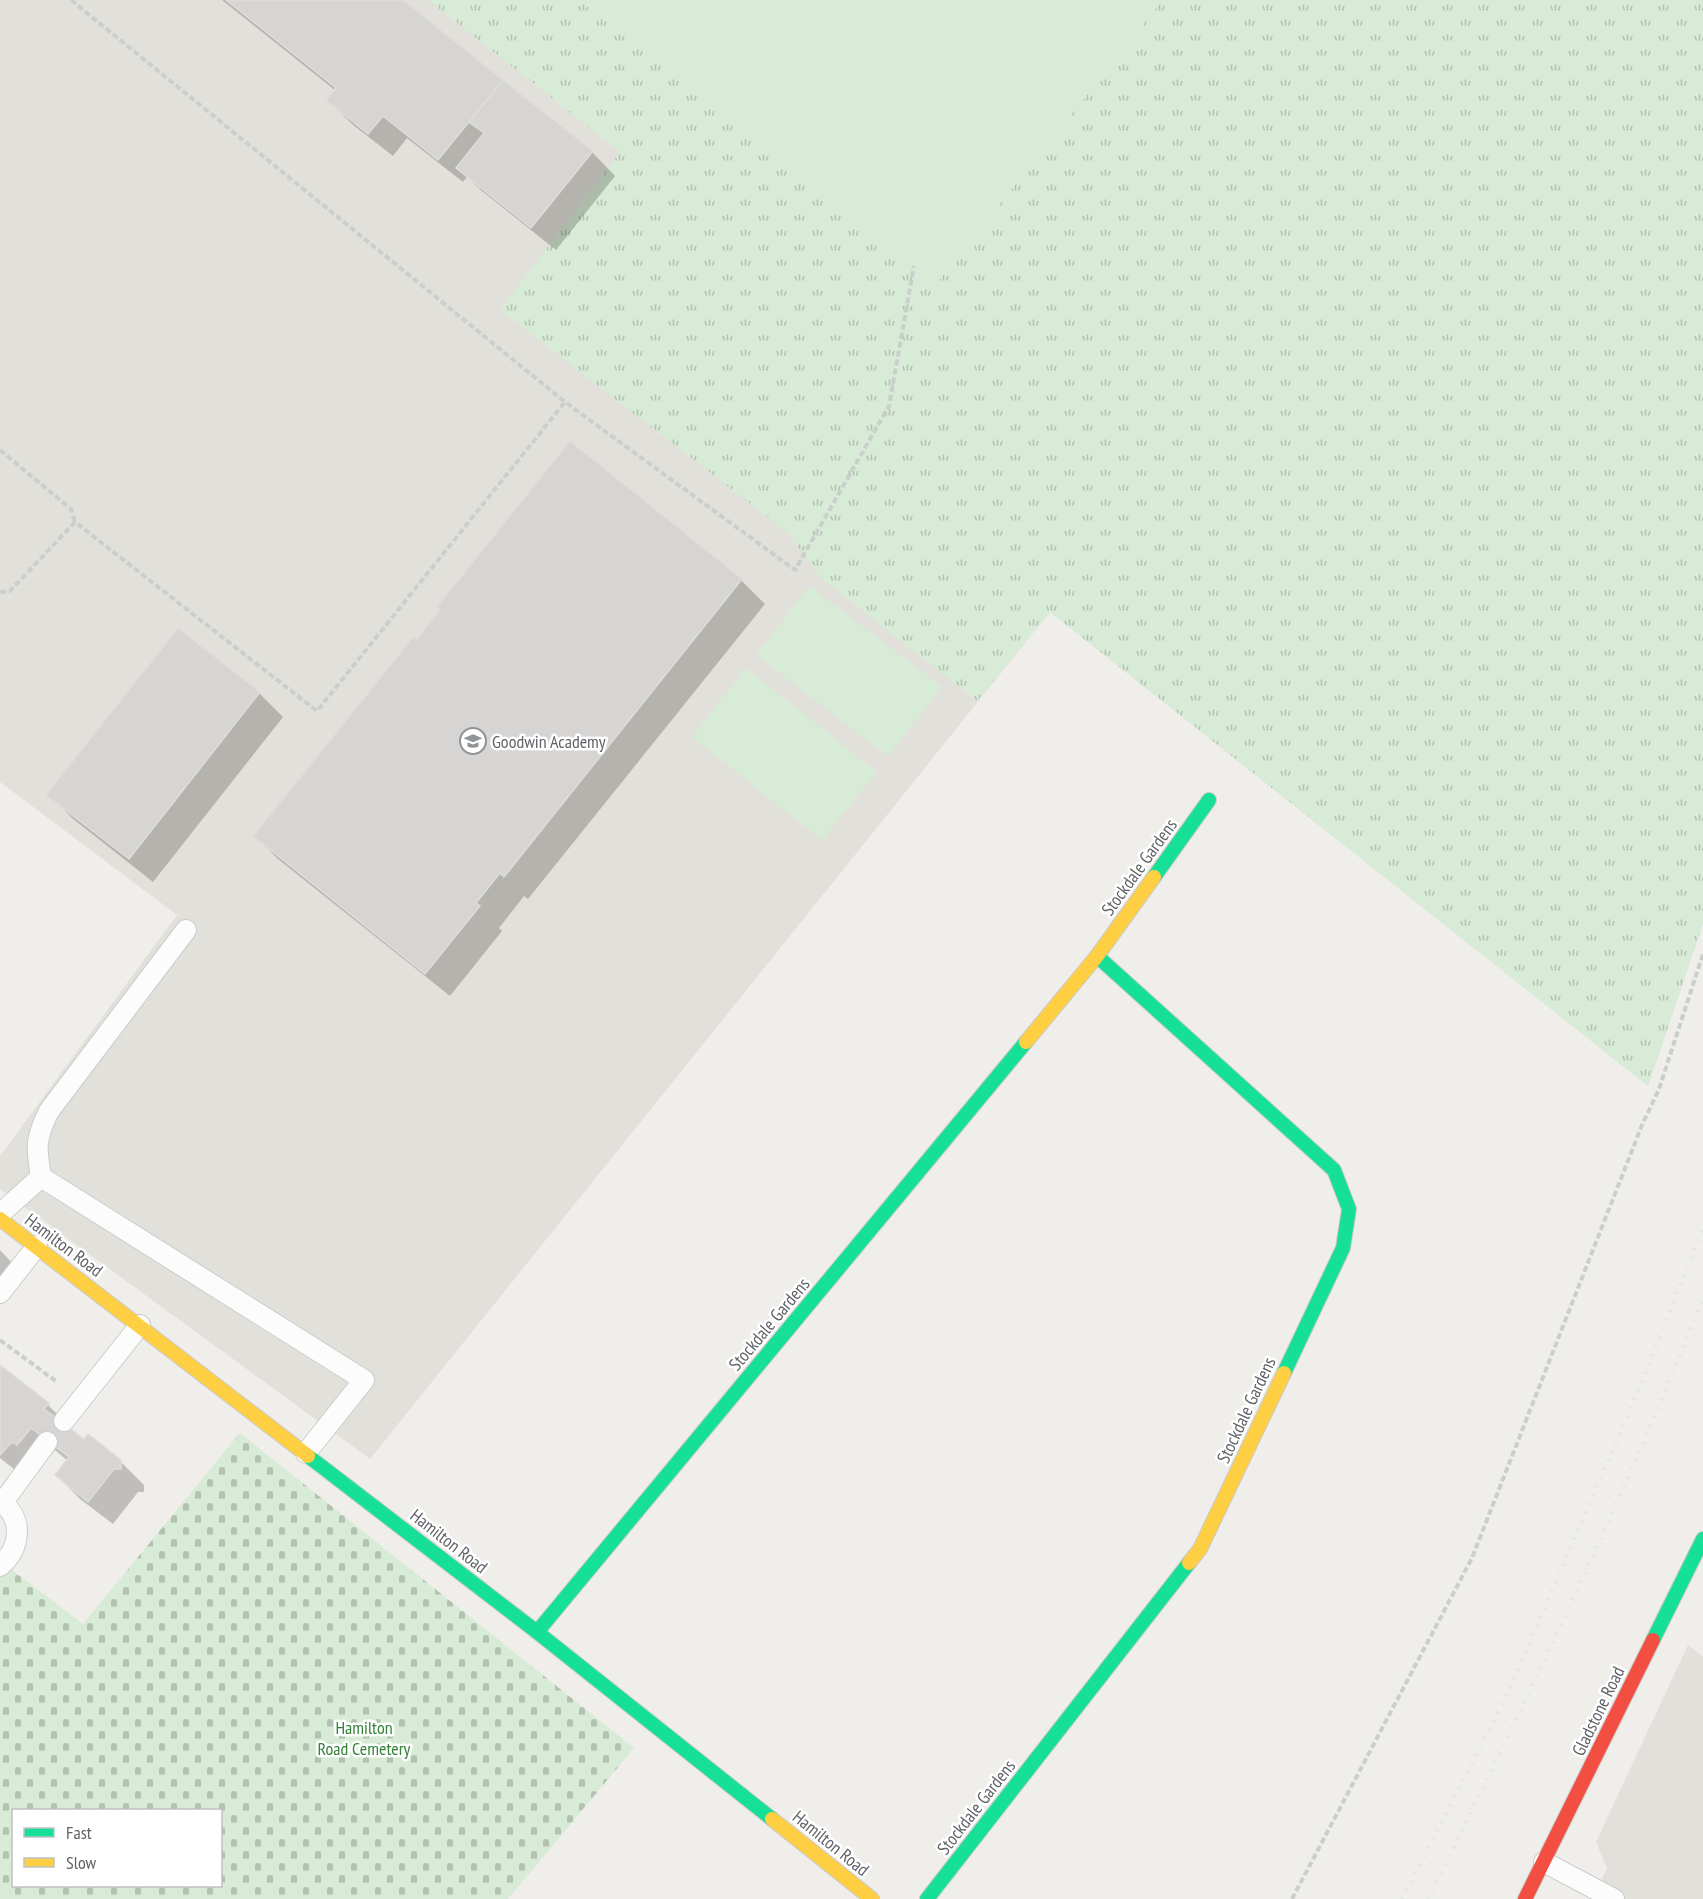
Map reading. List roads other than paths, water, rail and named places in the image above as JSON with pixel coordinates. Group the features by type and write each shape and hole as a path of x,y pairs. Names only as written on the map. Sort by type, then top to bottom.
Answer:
{"street":[{"name":"Stockdale Gardens","path":"537,1632 1097,956 1209,800"},
{"name":"Stockdale Gardens","path":"927,1899 1200,1549 1343,1248 1349,1209 1334,1170 1097,956"},
{"name":"Hamilton Road","path":"0,1219 537,1632 872,1899"},
{"name":"Gladstone Road","path":"1525,1899 1703,1539"}],"lane":[{"path":"186,930 48,1111 38,1132 36,1151 41,1177 364,1380 306,1453"},
{"path":"0,1214 41,1177"},
{"path":"0,1293 37,1246"},
{"path":"63,1421 140,1325"},
{"path":"0,1566 9,1558 16,1544 18,1529 13,1514 1,1502 47,1442"},
{"path":"1544,1862 1614,1899"}],"railway":[{"path":"1402,1899 1507,1695 1636,1396 1703,1228"},
{"path":"1428,1899 1572,1602 1640,1451 1703,1298"}],"place":[{"name":"Goodwin Academy","path":"473,741"}],"park label":[{"name":"Hamilton Road Cemetery","path":"364,1737"}]}
